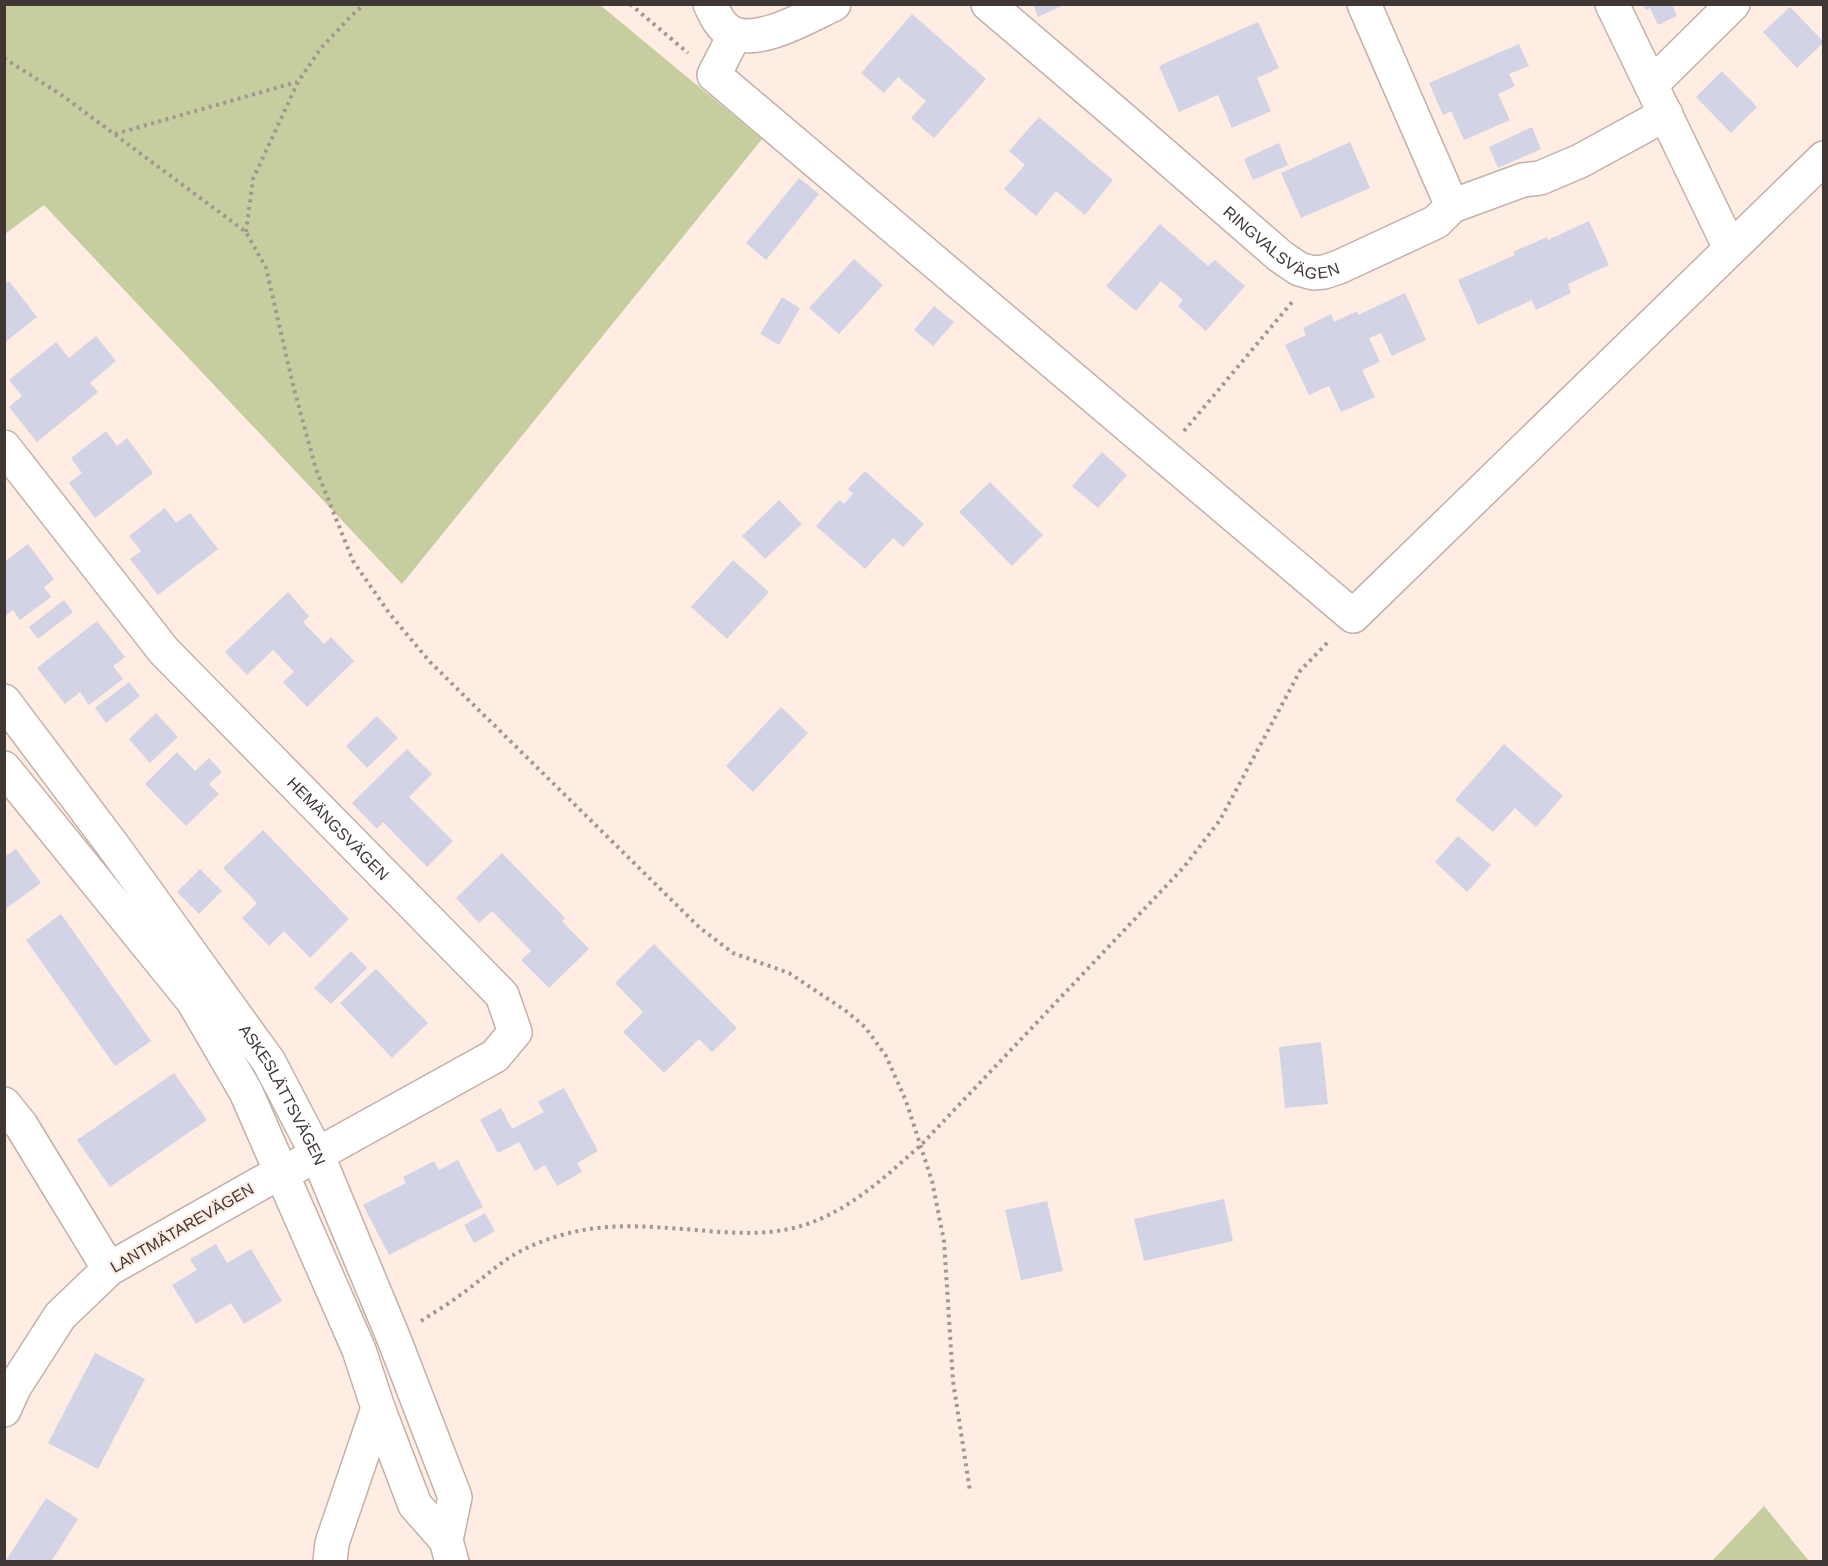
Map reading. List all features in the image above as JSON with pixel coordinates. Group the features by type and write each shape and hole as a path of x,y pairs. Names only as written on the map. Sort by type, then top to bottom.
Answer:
{"street":[{"path":"710,4 717,19 726,29 735,34 764,34 780,30 834,4"},
{"name":"RINGVALSVÄGEN","path":"988,4 1280,256 1299,270 1313,273 1339,267 1436,222 1452,206 1523,180 1540,178 1580,161 1666,114"},
{"path":"1364,4 1452,206"},
{"path":"1612,4 1730,248"},
{"path":"1651,85 1733,4"},
{"path":"735,34 714,75 1353,616 1824,158"},
{"name":"HEMÄNGSVÄGEN","path":"4,447 164,651 502,995 515,1032 495,1056 317,1154"},
{"name":"ASKESLÄTTSVÄGEN","path":"4,701 121,856 269,1062 317,1154 394,1339 455,1497 449,1551"},
{"name":"ASKESLÄTTSVÄGEN","path":"4,768 193,1001 246,1092 359,1350 378,1408 415,1505 449,1551"},
{"path":"4,1104 21,1125 109,1269"},
{"name":"LANTMÄTAREVÄGEN","path":"4,1410 15,1386 60,1316 109,1269 268,1179 282,1174 317,1154"},
{"path":"330,1562 332,1544 378,1408"}],"path":[{"path":"246,232 253,179 298,82 321,48 365,4"},
{"path":"630,4 714,75"},
{"path":"4,58 63,96 246,232 266,268 294,389 316,469 353,561 389,613 430,662 700,928 733,953 789,973 846,1011 865,1028 886,1056 906,1101 921,1145 932,1181 944,1241 953,1381 970,1491"},
{"path":"115,134 298,82"},
{"path":"1164,454 1288,307 1313,273"},
{"path":"394,1339 462,1294 504,1261 542,1242 576,1231 608,1226 637,1225 763,1233 801,1226 843,1208 891,1172 921,1145 1184,867 1220,820 1300,672 1353,616"}],"green space":[{"path":"5,4 600,5 762,139 402,584 44,205 5,234"},
{"path":"1764,1506 1809,1561 1712,1561"}],"building":[{"path":"1033,4 1066,4 1038,17"},
{"path":"1643,4 1672,4 1677,16 1658,25 1650,8 1646,10"},
{"path":"1790,7 1824,42 1797,68 1763,32"},
{"path":"912,14 986,79 934,138 911,118 926,101 898,77 884,93 861,73"},
{"path":"1258,22 1279,68 1257,78 1271,111 1232,128 1218,95 1179,112 1159,66"},
{"path":"1519,44 1529,66 1509,74 1515,86 1498,94 1510,120 1464,140 1451,111 1443,115 1429,83"},
{"path":"1722,71 1757,107 1731,133 1696,97"},
{"path":"1039,117 1113,180 1085,215 1056,191 1036,216 1004,189 1025,165 1009,151"},
{"path":"1532,127 1541,149 1498,168 1489,147"},
{"path":"1350,142 1370,188 1301,218 1281,173"},
{"path":"1279,143 1288,165 1253,180 1244,159"},
{"path":"799,178 819,194 766,260 746,243"},
{"path":"1589,221 1609,265 1568,284 1571,293 1536,310 1532,300 1478,325 1458,280 1515,255 1513,252 1547,237 1548,240"},
{"path":"1160,224 1208,266 1215,260 1245,286 1206,331 1178,306 1183,300 1161,281 1136,311 1106,286"},
{"path":"854,259 883,285 839,334 809,308"},
{"path":"9,281 37,317 4,343 4,284"},
{"path":"1405,293 1426,340 1392,356 1381,333 1369,338 1380,362 1362,370 1375,397 1341,412 1329,386 1309,395 1285,345 1306,335 1303,328 1331,314 1334,322 1357,311 1358,315"},
{"path":"782,297 800,308 779,345 760,334"},
{"path":"934,306 954,322 933,346 914,330"},
{"path":"96,336 116,361 90,383 98,392 37,442 9,407 22,396 9,380 56,342 69,358"},
{"path":"106,431 117,446 127,438 153,473 95,518 69,483 82,473 71,458"},
{"path":"1102,452 1127,475 1098,508 1072,486"},
{"path":"865,471 924,524 903,547 893,538 865,569 816,526 839,500 844,504 853,494 848,489"},
{"path":"990,482 1043,535 1012,566 959,512"},
{"path":"779,500 802,524 765,559 742,536"},
{"path":"165,508 176,523 190,513 218,549 158,595 130,559 141,551 129,536"},
{"path":"28,544 54,579 44,587 51,597 20,620 13,610 4,617 4,562"},
{"path":"733,560 769,592 727,639 691,607"},
{"path":"288,592 309,616 303,622 324,644 331,637 354,661 307,707 283,682 294,672 273,650 247,675 225,652"},
{"path":"64,600 73,612 38,639 29,627"},
{"path":"97,621 125,657 113,666 123,679 89,705 80,692 65,704 37,668"},
{"path":"129,682 140,696 106,723 95,708"},
{"path":"781,707 808,733 753,792 726,766"},
{"path":"156,713 178,737 150,763 129,739"},
{"path":"377,716 398,738 367,768 346,746"},
{"path":"1504,744 1563,796 1536,827 1515,808 1493,832 1455,800"},
{"path":"407,749 432,774 409,797 453,841 427,867 383,822 377,829 352,803"},
{"path":"177,752 195,771 209,758 222,772 209,784 219,794 186,826 145,784"},
{"path":"263,830 349,919 310,958 284,931 269,946 242,918 257,903 223,868"},
{"path":"1458,836 1491,865 1467,892 1435,862"},
{"path":"16,849 41,883 4,910 4,857"},
{"path":"502,853 565,918 562,921 589,949 549,988 521,960 531,951 492,911 479,923 456,898"},
{"path":"200,869 222,891 199,914 177,892"},
{"path":"61,914 151,1041 115,1066 26,940"},
{"path":"654,944 737,1028 712,1052 699,1039 664,1073 623,1032 643,1012 615,983"},
{"path":"351,951 367,968 331,1004 314,988"},
{"path":"376,969 428,1023 392,1058 340,1003"},
{"path":"1321,1042 1328,1104 1285,1108 1279,1047"},
{"path":"174,1073 207,1120 110,1187 77,1140"},
{"path":"564,1088 598,1151 577,1163 582,1172 557,1186 545,1165 535,1171 519,1142 498,1153 480,1120 501,1108 512,1129 544,1112 538,1102"},
{"path":"458,1160 483,1207 389,1255 363,1205 406,1183 403,1177 434,1161 439,1170"},
{"path":"1224,1199 1233,1241 1144,1261 1134,1219"},
{"path":"1047,1201 1063,1271 1021,1280 1005,1210"},
{"path":"485,1213 495,1231 474,1243 464,1225"},
{"path":"216,1244 227,1263 251,1249 282,1301 244,1324 231,1303 196,1324 172,1285 197,1270 190,1259"},
{"path":"95,1353 145,1379 98,1469 48,1443"},
{"path":"46,1498 78,1519 51,1562 5,1562"}]}
